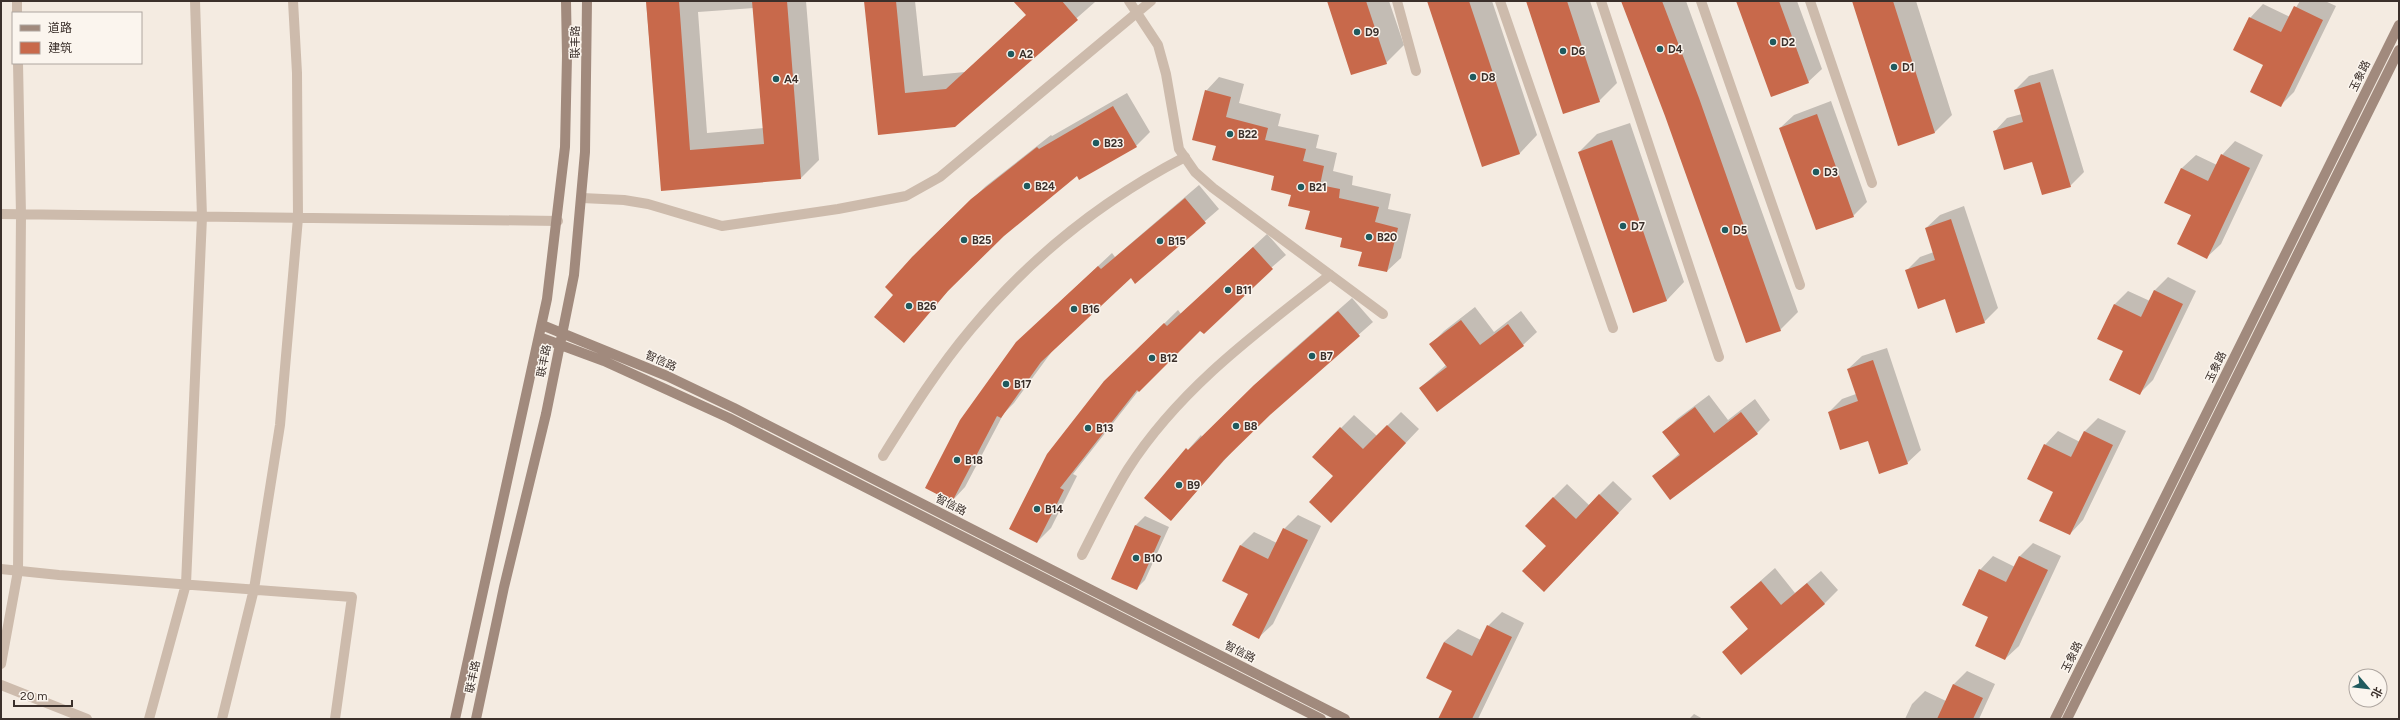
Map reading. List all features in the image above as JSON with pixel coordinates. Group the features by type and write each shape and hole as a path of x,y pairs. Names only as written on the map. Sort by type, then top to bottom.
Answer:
{"street":[{"path":"17,1 17,12"},
{"path":"149,719 186,584 202,217 194,1"},
{"path":"222,719 254,589 280,425 298,218 297,73 293,1"},
{"name":"联丰路","path":"455,719 542,325 558,222 565,147 568,56 566,1"},
{"name":"联丰路","path":"476,719 560,345 574,275 582,198 587,102 587,1"},
{"path":"1129,1 1138,12 1158,45 1166,74 1179,149 1195,172 1213,188 1383,314"},
{"path":"582,198 624,200 648,204 722,226 838,209 906,196 940,177 1151,1"},
{"path":"1397,1 1416,71"},
{"path":"1500,1 1613,328"},
{"path":"1601,1 1719,357"},
{"path":"1701,1 1800,285"},
{"path":"1810,1 1872,183"},
{"name":"玉象路","path":"2055,719 2399,25"},
{"name":"玉象路","path":"2067,719 2399,50"},
{"path":"1,664 18,571 21,214 18,64"},
{"path":"883,456 921,395 971,329 1023,273 1087,218 1146,177 1185,158"},
{"path":"1,214 558,222"},
{"path":"1082,555 1128,469 1176,407 1233,352 1330,274"},
{"name":"智信路","path":"542,325 666,376 734,408 1345,719"},
{"name":"智信路","path":"539,337 661,386 729,418 1321,719"},
{"path":"1,569 352,597 335,719"},
{"path":"1,685 87,719"}],"building":[{"name":"A4","path":"646,1 679,1 690,150 764,144 752,1 787,1 801,179 661,191"},
{"name":"A2","path":"864,1 896,1 905,93 946,89 1026,15 1013,1 1062,1 1078,20 955,127 878,135"},
{"name":"D9","path":"1327,1 1366,1 1387,64 1351,75"},
{"name":"D8","path":"1427,1 1469,1 1520,154 1482,167"},
{"name":"D6","path":"1526,1 1567,1 1600,102 1563,114"},
{"name":"D5","path":"1621,1 1662,1 1699,98 1781,331 1746,343 1665,116"},
{"name":"D2","path":"1736,1 1779,1 1809,83 1771,97"},
{"name":"D1","path":"1852,1 1893,1 1935,133 1898,146"},
{"path":"2294,6 2323,20 2281,107 2250,92 2263,65 2233,50 2249,17 2281,32"},
{"path":"2040,82 2071,187 2042,195 2032,162 2004,170 1993,131 2023,122 2014,90"},
{"path":"1205,90 1231,97 1226,117 1268,128 1265,140 1306,149 1303,161 1324,166 1320,185 1340,189 1339,198 1379,207 1375,222 1398,228 1387,272 1358,266 1362,252 1340,247 1342,238 1305,229 1310,211 1288,206 1291,195 1271,190 1274,176 1212,160 1216,146 1192,140"},
{"path":"1113,106 1137,147 1079,180 1077,176 1004,236 948,291 904,343 874,317 893,295 885,287 912,257 971,199 1037,147 1039,149"},
{"name":"D3","path":"1817,114 1854,217 1816,230 1779,128"},
{"name":"D7","path":"1612,140 1667,301 1633,313 1578,152"},
{"path":"2221,154 2250,168 2207,259 2177,244 2191,215 2164,203 2181,168 2208,181"},
{"path":"1185,198 1206,223 1135,284 1131,278 1041,362 1001,418 997,416 952,502 925,488 960,420 1016,342 1098,266 1101,269"},
{"path":"1951,219 1985,323 1956,333 1945,299 1918,309 1905,270 1935,260 1925,228"},
{"path":"1253,247 1273,269 1204,334 1200,331 1139,392 1137,390 1060,488 1064,490 1037,543 1009,529 1047,454 1104,381 1164,323 1167,326"},
{"path":"2154,290 2183,304 2140,395 2109,380 2123,351 2097,339 2114,304 2141,317"},
{"path":"1338,311 1360,336 1270,415 1224,460 1171,521 1144,498 1186,448 1188,450 1254,385"},
{"path":"1461,320 1480,345 1508,324 1524,346 1437,412 1419,388 1447,367 1429,344"},
{"path":"1873,360 1908,464 1879,474 1868,441 1840,450 1828,412 1858,401 1847,369"},
{"path":"1695,407 1714,433 1741,412 1758,434 1670,500 1652,476 1680,455 1662,432"},
{"path":"1387,425 1406,443 1331,523 1309,502 1333,476 1312,457 1340,427 1363,449"},
{"path":"2084,431 2113,445 2070,535 2039,521 2053,492 2027,479 2044,444 2071,457"},
{"path":"1599,494 1619,513 1544,592 1522,571 1546,546 1525,526 1553,497 1576,519"},
{"name":"B10","path":"1135,525 1161,536 1137,590 1111,579"},
{"path":"1283,528 1308,540 1259,639 1232,625 1248,594 1222,581 1240,545 1268,559"},
{"path":"2019,556 2048,570 2005,660 1975,646 1988,617 1962,605 1979,569 2006,582"},
{"path":"1761,581 1781,605 1807,583 1825,604 1741,675 1722,652 1748,629 1730,607"},
{"path":"1487,625 1512,637 1472,719 1438,719 1452,691 1426,678 1444,642 1472,656"},
{"path":"1953,684 1983,698 1973,719 1937,719"}],"place":[{"name":"D9","path":"1357,32"},
{"name":"D2","path":"1773,42"},
{"name":"D4","path":"1660,49"},
{"name":"D6","path":"1563,51"},
{"name":"A2","path":"1011,54"},
{"name":"D1","path":"1894,67"},
{"name":"D8","path":"1473,77"},
{"name":"A4","path":"776,79"},
{"name":"B22","path":"1230,134"},
{"name":"B23","path":"1096,143"},
{"name":"D3","path":"1816,172"},
{"name":"B24","path":"1027,186"},
{"name":"B21","path":"1301,187"},
{"name":"D7","path":"1623,226"},
{"name":"D5","path":"1725,230"},
{"name":"B20","path":"1369,237"},
{"name":"B25","path":"964,240"},
{"name":"B15","path":"1160,241"},
{"name":"B11","path":"1228,290"},
{"name":"B26","path":"909,306"},
{"name":"B16","path":"1074,309"},
{"name":"B7","path":"1312,356"},
{"name":"B12","path":"1152,358"},
{"name":"B17","path":"1006,384"},
{"name":"B8","path":"1236,426"},
{"name":"B13","path":"1088,428"},
{"name":"B18","path":"957,460"},
{"name":"B9","path":"1179,485"},
{"name":"B14","path":"1037,509"},
{"name":"B10","path":"1136,558"}]}
